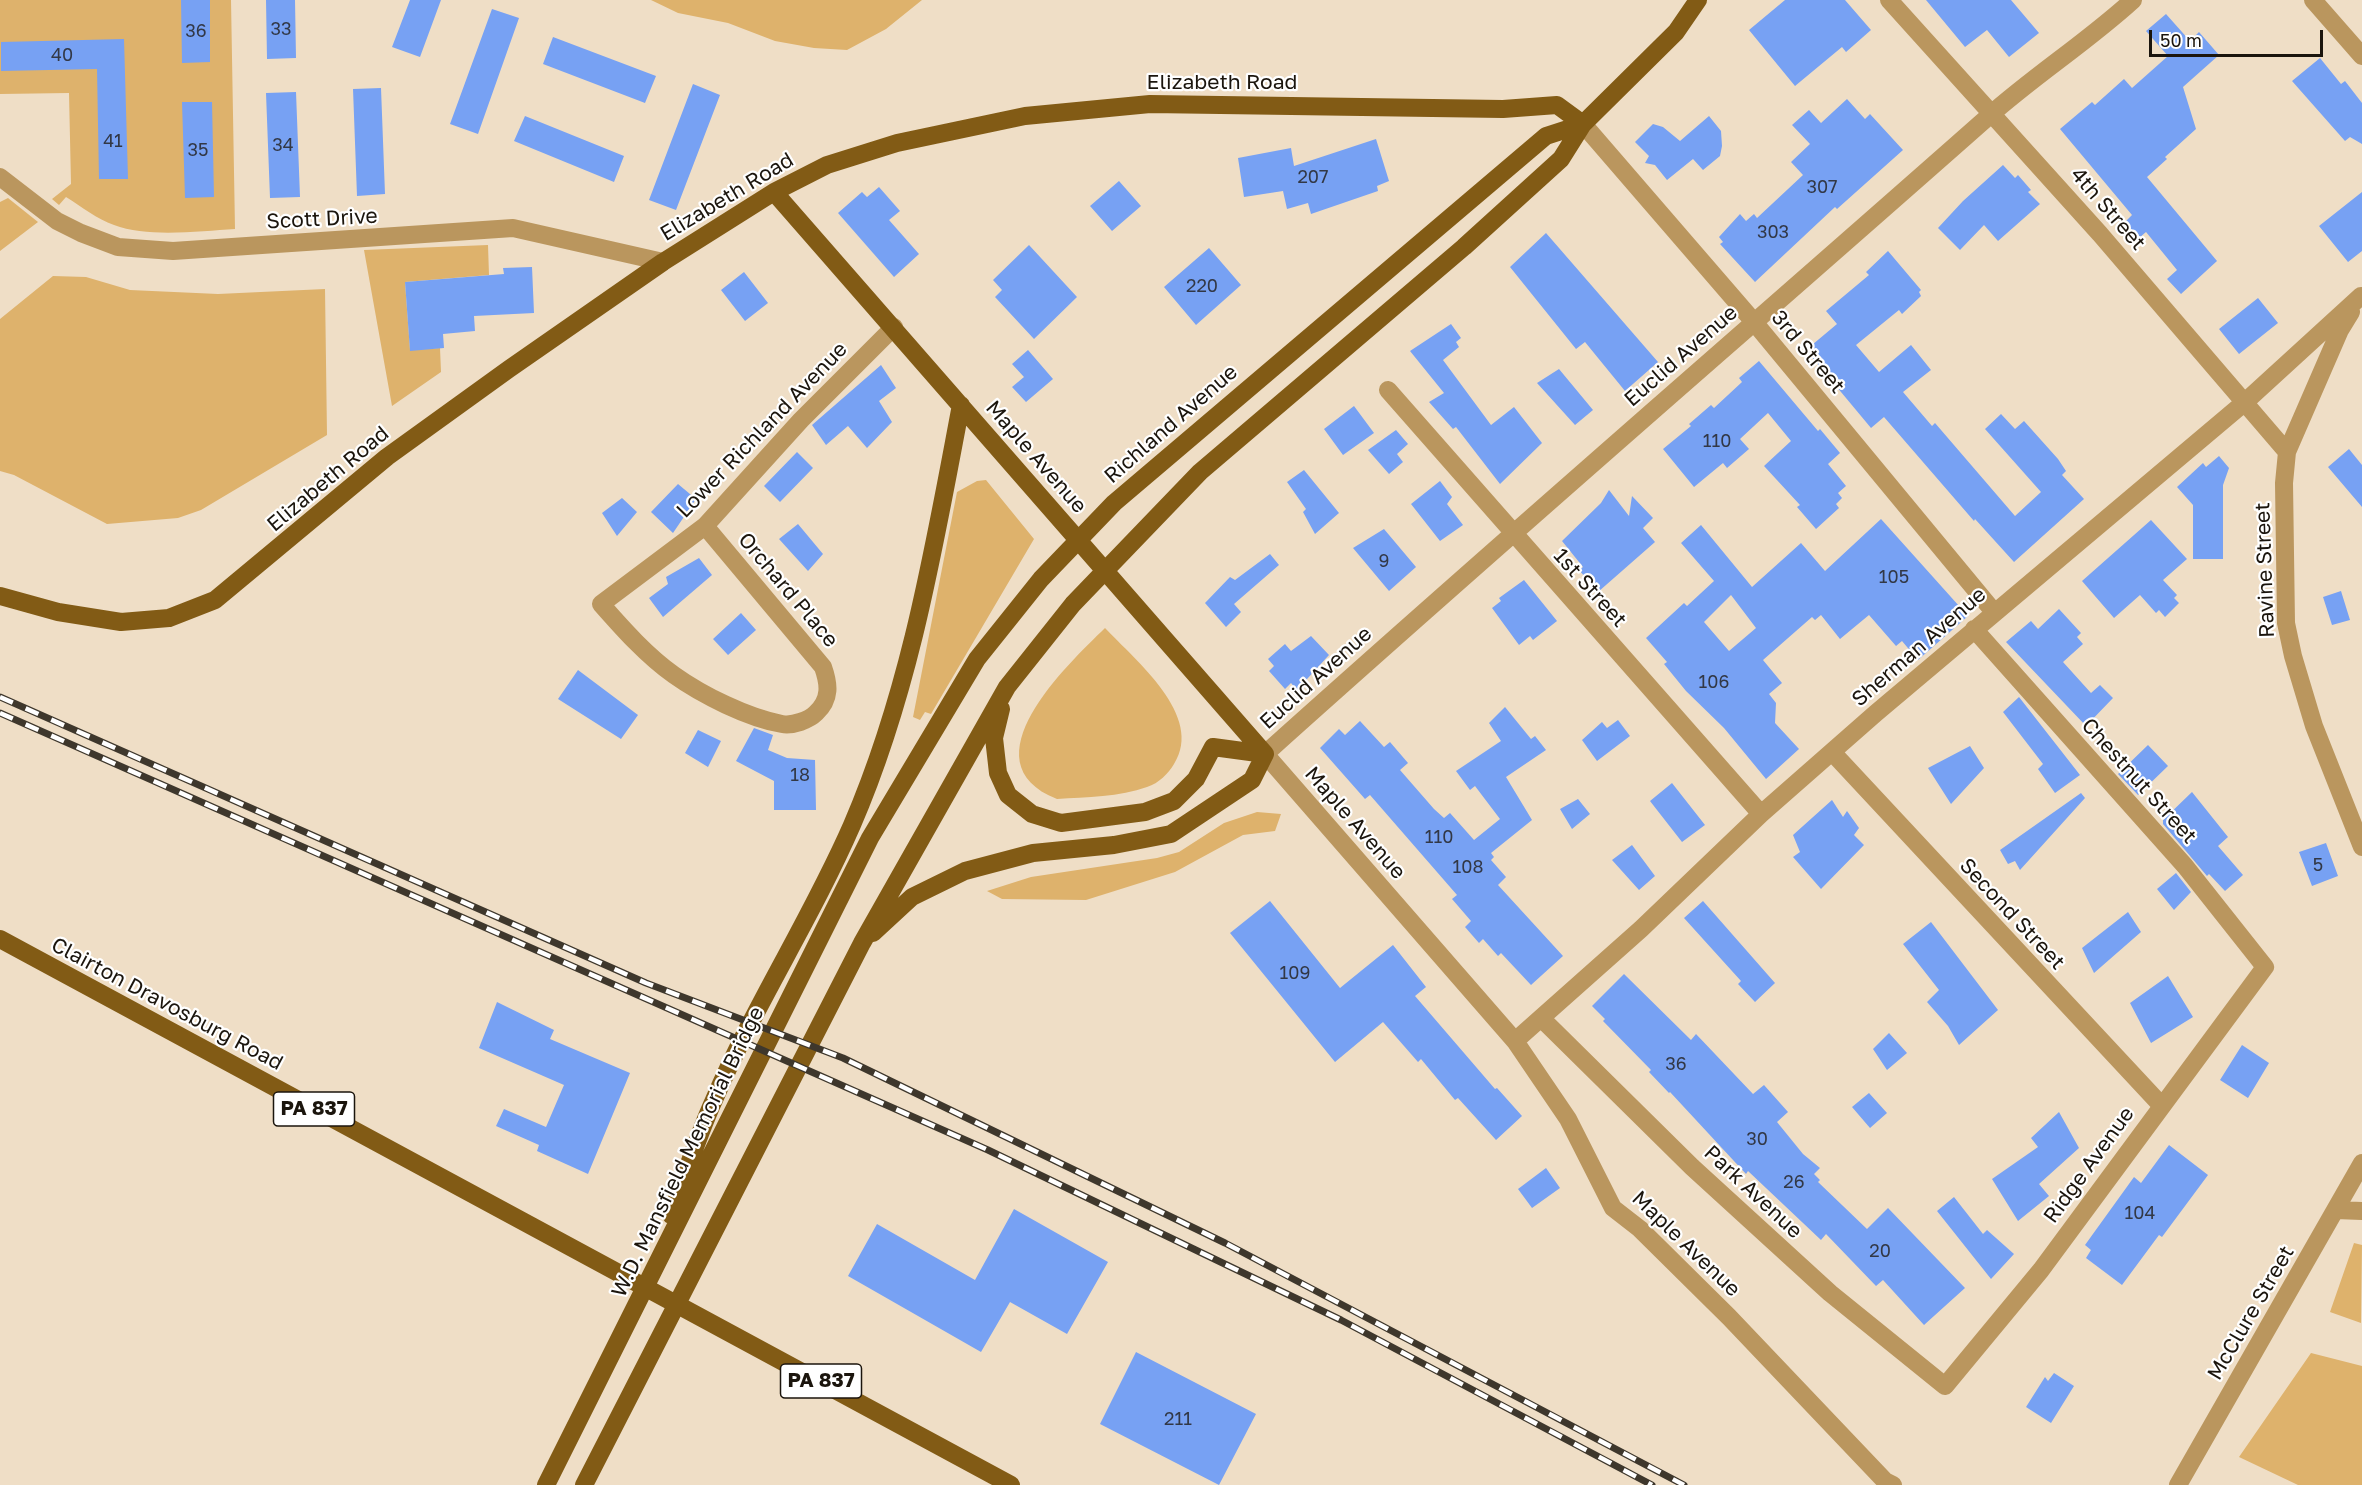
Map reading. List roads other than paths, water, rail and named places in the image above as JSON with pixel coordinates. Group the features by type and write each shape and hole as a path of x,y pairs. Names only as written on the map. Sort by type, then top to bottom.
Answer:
{"main road":[{"name":"Richland Avenue","path":"862,943 1007,687 1073,604 1200,472 1464,247 1561,159 1583,124 1676,32 1698,0"},
{"name":"Elizabeth Road","path":"0,596 58,612 121,622 169,618 215,600 387,457 663,262 774,192 827,165 897,143 1025,116 1150,104 1503,109 1557,105 1583,124"},
{"name":"Richland Avenue","path":"870,838 977,659 1041,579 1114,503 1546,136 1583,124"},
{"name":"Maple Avenue","path":"774,192 1265,754"},
{"path":"636,1307 714,1100 852,825 887,732 906,667 932,556 961,405"},
{"path":"584,1485 862,943 912,897 965,871 1033,853 1114,845 1171,834 1252,780 1265,754 1214,747 1196,779 1174,801 1144,812 1061,823 1032,814 1008,795 998,772 994,738 1007,687"},
{"name":"W.D. Mansfield Memorial Bridge","path":"546,1485 870,838"},
{"name":"Clairton Dravosburg Road","path":"0,939 1011,1485"}],"street":[{"name":"4th Street","path":"1889,0 1992,113 2287,452"},
{"name":"Euclid Avenue","path":"1265,754 1511,533 1992,113 2133,0"},
{"path":"2313,0 2362,56"},
{"name":"3rd Street","path":"1583,124 1754,322 1994,612"},
{"name":"Scott Drive","path":"0,177 57,221 118,247 183,250 513,228 663,262"},
{"name":"Sherman Avenue","path":"1515,1041 1761,814 1974,629 2245,402 2362,296"},
{"name":"Ravine Street","path":"2362,296 2340,330 2287,452 2284,483 2286,623 2292,656 2314,726 2362,847"},
{"name":"Lower Richland Avenue","path":"601,604 705,526 801,420 894,327"},
{"name":"1st Street","path":"1388,390 1511,533 1761,814"},
{"name":"Orchard Place","path":"601,604 628,634 672,674 705,693 784,724 812,717 823,706 829,685 823,667 705,526"},
{"name":"Chestnut Street","path":"1974,629 2184,866 2265,967"},
{"name":"Second Street","path":"1832,752 2161,1105"},
{"name":"Maple Avenue","path":"1265,754 1515,1041 1568,1119 1613,1208 1640,1229 1729,1317 1885,1481 1893,1485"},
{"name":"Ridge Avenue","path":"1945,1386 2041,1270 2265,967"},
{"name":"Park Avenue","path":"1541,1018 1692,1167 1821,1285 1945,1386"},
{"name":"McClure Street","path":"2178,1485 2362,1163"},
{"path":"2336,1210 2362,1211"}],"railway":[{"path":"0,697 646,983 843,1058 1225,1243 1684,1485"},
{"path":"0,713 988,1150 1341,1320 1652,1485"}]}
